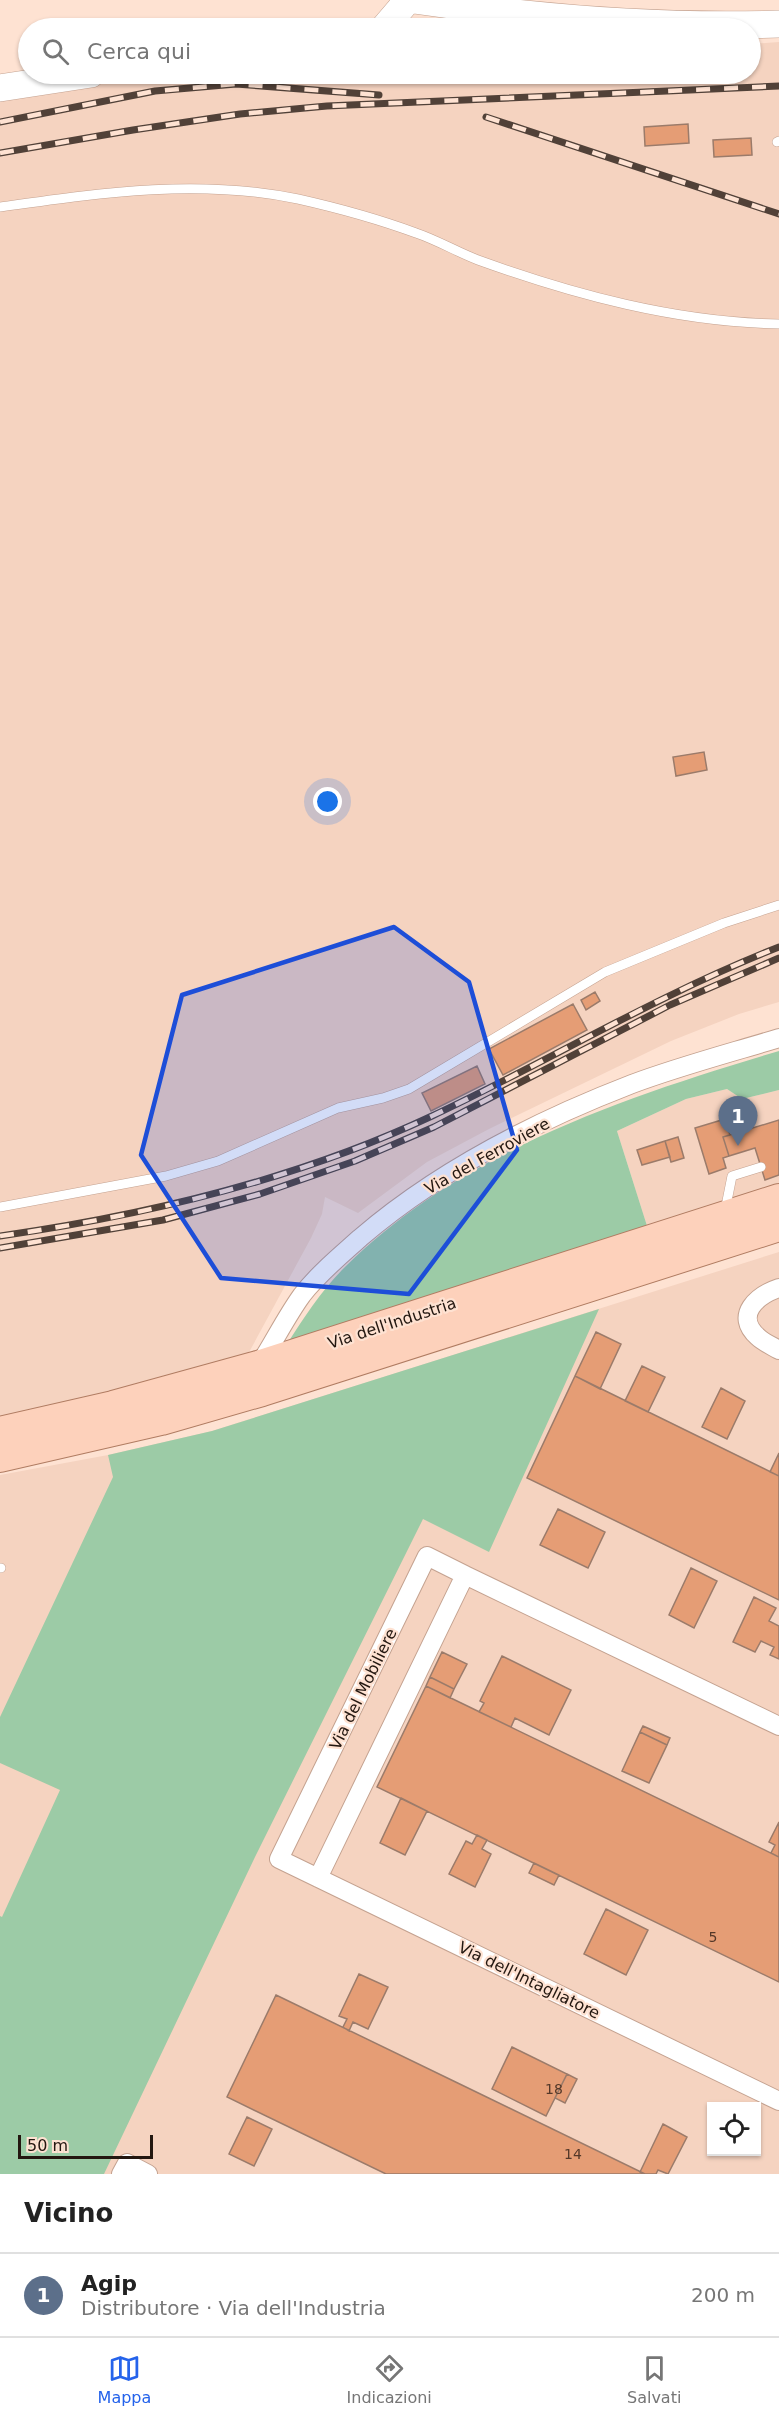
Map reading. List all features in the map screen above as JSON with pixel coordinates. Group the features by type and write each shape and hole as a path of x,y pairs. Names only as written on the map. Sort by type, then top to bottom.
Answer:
{"main road":[{"name":"Via dell'Industria","path":"0,1431 113,1406 258,1366 779,1200"},
{"name":"Via dell'Industria","path":"0,1457 161,1420 262,1391 779,1226"}],"street":[{"path":"393,18 408,0"},
{"path":"414,0 573,18"},
{"path":"761,24 779,24"},
{"path":"0,88 26,84"},
{"name":"Via del Ferroviere","path":"258,1366 302,1295 332,1264 386,1216 439,1180 489,1150 632,1084 779,1038"},
{"path":"779,1288 761,1294 752,1304 747,1318 758,1338 779,1350"},
{"name":"Via del Mobiliere","path":"279,1859 427,1556 779,1726"},
{"path":"318,1878 465,1575"},
{"name":"Via dell'Intagliatore","path":"279,1859 779,2101"},
{"path":"121,2174 127,2163 148,2174"}],"lane":[{"path":"0,207 157,189 208,188 244,191 337,208 418,233 476,259 550,285 682,316 779,324"},
{"path":"0,1208 166,1176 218,1161 338,1108 383,1098 409,1089 605,972 724,923 779,905"},
{"path":"724,1217 732,1176 761,1167"}],"highlighted area":[{"path":"394,927 469,982 517,1150 409,1294 221,1278 141,1155 182,995"}],"shaded area":[{"path":"779,42 779,1002 739,1014 671,1041 489,1129 427,1162 358,1213 325,1197 322,1214 311,1238 247,1356 101,1397 0,1419 0,96 78,84 761,84 761,43"},
{"path":"727,1089 742,1099 779,1090 779,1187 648,1229 617,1131 686,1099"},
{"path":"779,1252 779,2174 0,2174 0,1475 108,1455 212,1431"}],"green space":[{"path":"779,1051 779,1090 742,1099 727,1089 686,1099 617,1131 648,1229 287,1344 322,1293 347,1265 393,1225 443,1190 495,1159 550,1132 606,1109"},
{"path":"599,1309 489,1552 423,1519 255,1857 104,2174 0,2174 0,1916 2,1917 60,1790 0,1763 0,1717 113,1477 108,1455 212,1431"}],"building":[{"path":"688,124 689,143 645,146 644,127"},
{"path":"751,138 752,155 714,157 713,140"},
{"path":"704,752 707,770 676,776 673,757"},
{"path":"595,992 600,1001 586,1010 581,1000"},
{"path":"573,1004 587,1030 503,1075 489,1049"},
{"path":"477,1066 485,1084 431,1111 422,1093"},
{"path":"725,1119 730,1135 723,1137 729,1156 723,1158 726,1168 709,1174 695,1128"},
{"path":"779,1120 779,1175 765,1180 755,1148 729,1156 723,1137"},
{"path":"678,1137 684,1158 671,1162 665,1141"},
{"path":"665,1141 670,1157 642,1165 637,1150"},
{"path":"596,1332 621,1344 600,1389 575,1376"},
{"path":"642,1366 665,1377 648,1412 625,1401"},
{"path":"575,1376 779,1476 779,1600 527,1478"},
{"path":"721,1388 745,1401 727,1439 702,1427"},
{"path":"779,1453 779,1476 770,1472"},
{"path":"558,1509 605,1532 588,1568 540,1545"},
{"path":"691,1568 717,1581 694,1628 669,1615"},
{"path":"754,1597 776,1608 769,1621 779,1626 779,1659 770,1655 774,1647 761,1641 755,1652 733,1642"},
{"path":"442,1652 467,1664 454,1689 430,1677"},
{"path":"502,1656 571,1690 549,1735 515,1718 511,1727 479,1712 484,1703 480,1701"},
{"path":"430,1677 454,1689 450,1698 426,1686"},
{"path":"426,1686 779,1857 779,1982 377,1787"},
{"path":"643,1726 670,1738 667,1745 640,1732"},
{"path":"640,1732 667,1745 649,1783 622,1771"},
{"path":"401,1798 427,1811 405,1855 380,1843"},
{"path":"779,1822 779,1857 771,1853 775,1845 769,1842"},
{"path":"477,1835 487,1840 482,1849 491,1854 475,1887 449,1874 466,1841 472,1844"},
{"path":"534,1863 559,1875 554,1885 529,1873"},
{"path":"606,1909 648,1930 626,1975 584,1954"},
{"path":"359,1974 388,1987 368,2029 353,2022 349,2031 343,2027 347,2019 339,2016"},
{"path":"276,1995 645,2174 386,2174 227,2097"},
{"path":"512,2047 567,2074 546,2116 492,2089"},
{"path":"567,2074 577,2079 565,2103 555,2098"},
{"path":"247,2117 272,2129 254,2166 229,2154"},
{"path":"663,2124 687,2137 668,2174 658,2170 656,2174 640,2172"}],"railway":[{"path":"0,122 155,91 236,84 379,95"},
{"path":"0,153 240,114 327,106 779,86"},
{"path":"486,117 779,214"},
{"path":"0,1236 166,1206 275,1177 328,1159 432,1116 647,1007 779,947"},
{"path":"0,1248 163,1220 260,1194 355,1161 434,1127 670,1005 779,958"}],"place":[{"name":"Agip","path":"738,1146"}]}
